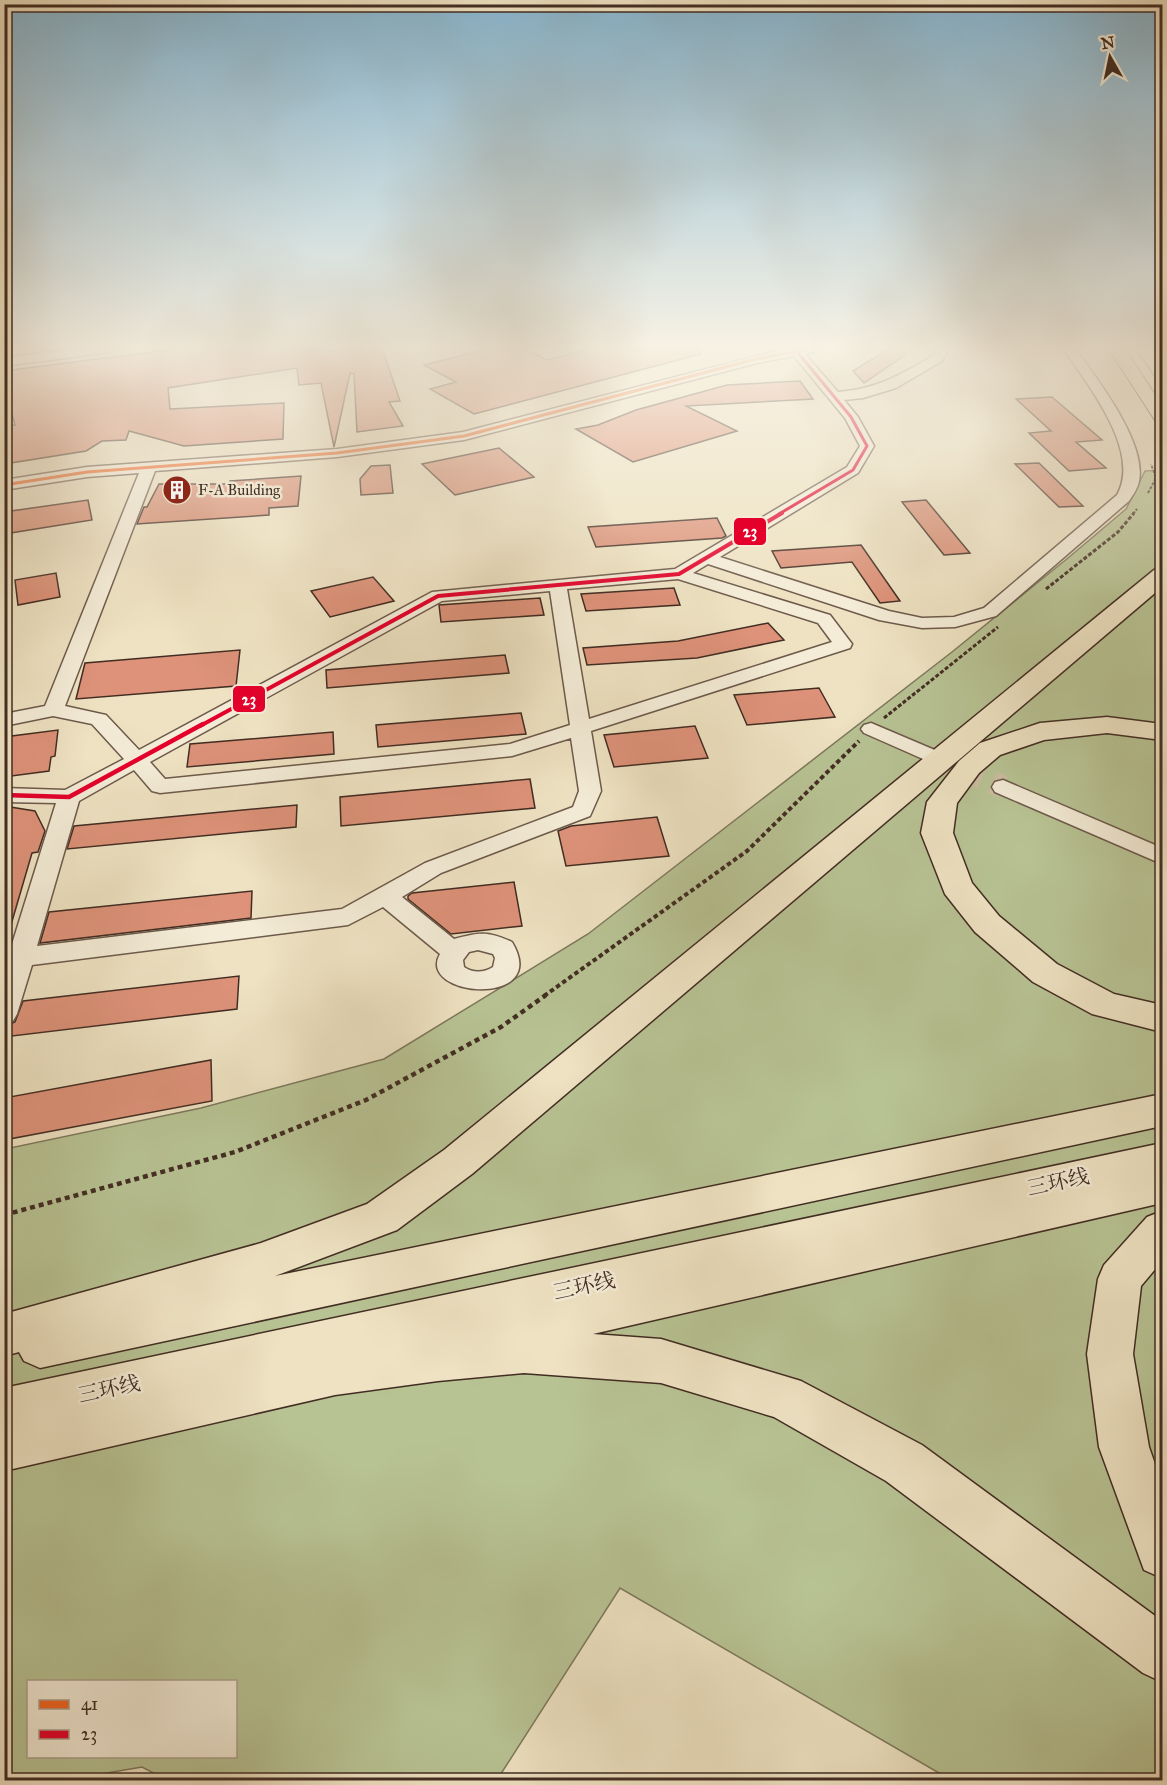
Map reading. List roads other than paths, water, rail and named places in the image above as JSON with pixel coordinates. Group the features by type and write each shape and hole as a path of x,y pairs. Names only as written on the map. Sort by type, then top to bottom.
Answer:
{"highway":[{"path":"4,1335 261,1262 382,1217 458,1162 1162,575"},
{"path":"1162,732 1107,726 1040,732 990,748 969,766 942,802 937,833 957,886 987,924 1036,966 1105,1005 1162,1018"},
{"path":"4,1353 1162,1110"},
{"name":"三环线","path":"4,1412 1162,1160"},
{"path":"4,1448 1162,1186"},
{"path":"1162,1230 1120,1279 1110,1354 1124,1447 1162,1552"},
{"path":"335,1373 524,1351 661,1361 784,1397 904,1463 1162,1654"}],"street":[{"path":"4,480 86,466 338,449 462,431"},
{"path":"4,485 87,471 337,453 464,436 482,431"},
{"path":"679,574 853,470 867,446 859,431"},
{"path":"706,558 885,616 922,623 955,622 990,612 1123,498 1132,479 1128,454 1121,431"},
{"path":"53,710 149,467"},
{"path":"4,720 53,710 99,719 135,761 160,786 512,750 843,644 824,619 679,574 438,596 135,761 69,797 4,795"},
{"path":"22,957 348,917 433,868 582,811 590,791 558,585"},
{"path":"871,729 930,755"},
{"path":"1003,787 1162,857"},
{"path":"4,1014 69,797"},
{"path":"384,896 454,952"}],"tunnel":[{"path":"930,755 1003,787"}],"place":[{"name":"F-A Building","path":"177,490"}]}
